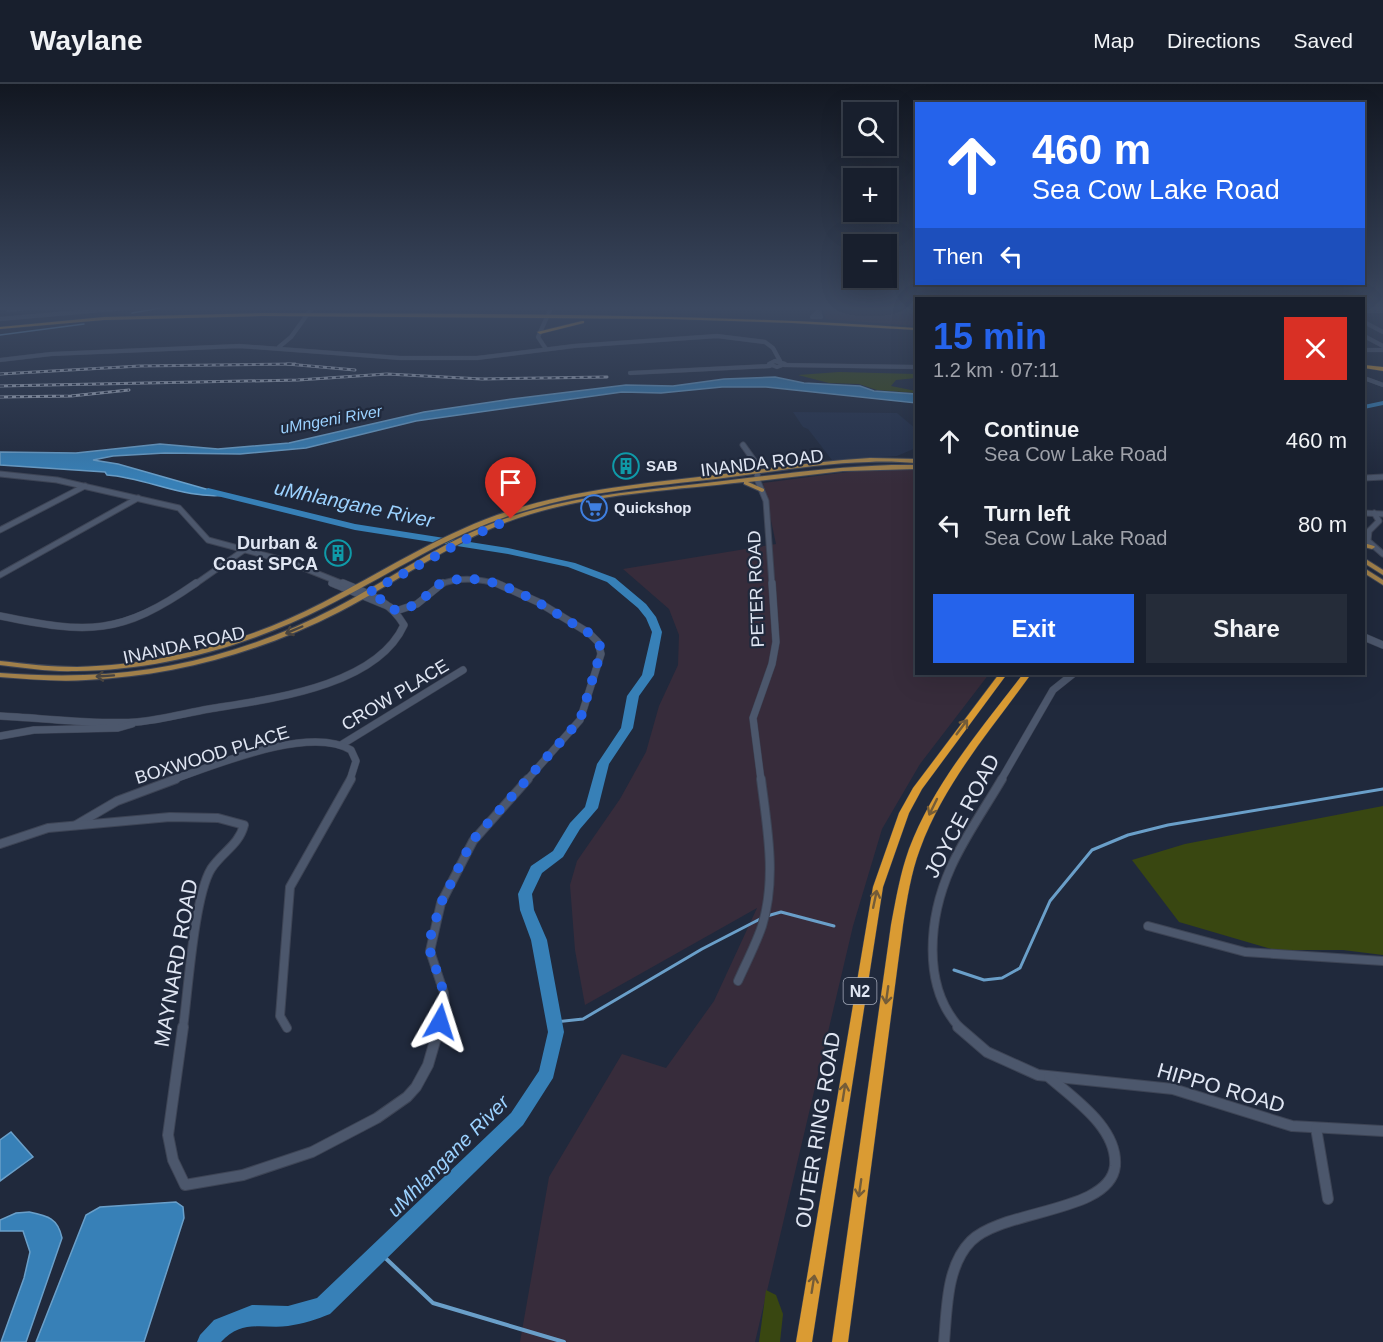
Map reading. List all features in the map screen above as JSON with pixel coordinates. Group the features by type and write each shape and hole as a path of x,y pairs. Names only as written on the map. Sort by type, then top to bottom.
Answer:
{"highway":[{"name":"OUTER RING ROAD","path":"804,1342 878,887 904,813 918,788 1002,675"},
{"name":"N2","path":"840,1342 897,925 908,872 918,841 938,797 1026,675"}],"main road":[{"name":"INANDA ROAD","path":"0,675 92,676 179,665 230,652 283,635 365,595 474,535 515,518 582,500 738,481 757,475 851,461 915,461"},
{"name":"INANDA ROAD","path":"0,663 45,668 87,668 180,656 265,631 464,532 517,510 588,493 757,475 865,467 915,467"},
{"path":"738,481 762,490"},
{"path":"1365,561 1382,579"},
{"path":"1365,572 1382,579"}],"street":[{"path":"630,373 731,367"},
{"path":"1365,378 1383,385"},
{"name":"PETER ROAD","path":"738,981 762,925 769,889 770,851 753,718 772,663 776,642 766,501 757,475 758,466 743,445"},
{"path":"0,474 42,478 85,486 179,508 191,518 204,537 286,561 365,595 393,609 404,626 393,643 354,670 324,684 275,698 137,722 118,728 34,730 0,735"},
{"path":"1365,478 1383,477"},
{"path":"0,530 85,486"},
{"path":"0,575 138,498"},
{"path":"1365,513 1383,514"},
{"path":"1374,513 1379,521 1369,531 1367,543 1383,554"},
{"path":"0,616 78,629 118,624 149,612 244,550"},
{"name":"MAYNARD ROAD","path":"0,844 30,832 76,825 179,817 228,820 242,823 245,828 241,837 211,869 200,903 168,1135 173,1160 185,1185 243,1175 312,1152 377,1118 407,1097 416,1087 428,1065 444,1005 444,993 430,951 430,938 441,903 472,841 580,720 601,654 598,642 589,633 501,585 480,579 449,581 431,589 417,604 393,609"},
{"path":"1365,637 1383,645"},
{"name":"CROW PLACE","path":"341,745 463,670"},
{"name":"JOYCE ROAD","path":"1049,1077 1023,1071 1008,1064 991,1054 967,1034 943,1004 933,978 933,966 939,906 948,873 1053,690 1072,675"},
{"path":"0,716 137,722"},
{"name":"BOXWOOD PLACE","path":"76,825 92,813 136,793 257,755 308,742 341,745"},
{"path":"287,1028 280,1016 290,887 357,768 354,755 341,745"},
{"path":"1148,926 1237,950 1271,956 1383,962"},
{"path":"944,1342 956,1265 972,1240 986,1228 1002,1221 1090,1198 1112,1181 1116,1161 1105,1134 1049,1077"},
{"name":"HIPPO ROAD","path":"1049,1077 1173,1089 1283,1124 1383,1131"},
{"path":"1316,1128 1328,1199"}],"shaded area":[{"path":"793,412 897,413 915,428 915,448 897,456 832,460 808,429 803,427"},
{"path":"863,470 915,470 915,675 988,675 920,764 882,829 853,926 755,1342 520,1342 549,1177 622,1054 666,1068 714,1001 757,908 585,1005 575,950 570,885 577,861 620,799 646,752 659,706 678,665 679,635 669,609 623,569 776,544 763,483"}],"green space":[{"path":"839,372 915,374 915,378 896,380 891,386 915,391 915,393 877,390 859,384 829,383 798,375"},
{"path":"1383,806 1383,955 1343,950 1275,950 1179,922 1132,860 1185,844"},
{"path":"766,1290 776,1295 783,1314 780,1342 759,1342"}],"water":[{"path":"775,377 804,383 860,386 874,391 915,394 915,403 766,387 722,387 661,393 622,392 416,421 306,448 240,454 165,453 113,456 93,460 118,464 227,495 211,496 181,492 137,480 107,475 105,472 0,465 0,452 76,453 160,444 218,449 289,443 424,412 512,399 626,385 673,386 724,379"},
{"path":"11,1132 33,1157 0,1181 0,1140"},
{"path":"176,1202 183,1207 184,1218 144,1342 36,1342 86,1215 100,1207"},
{"path":"29,1212 42,1215 55,1222 62,1238 26,1342 1,1342 24,1278 30,1252 23,1231 0,1231 0,1220 16,1213"}],"waterway":[{"path":"1365,407 1383,403"},
{"name":"uMhlangane River","path":"207,1342 221,1327 252,1315 288,1316 323,1307 517,1119 547,1073 556,1032 539,940 527,910 525,894 536,870 558,854 575,826 591,808 603,764 627,728 633,696 648,675 657,632 651,617 642,606 611,580 571,565 508,551 355,527 208,491"},
{"path":"954,970 984,980 1002,978 1020,968 1050,901 1092,850 1128,835 1168,825 1383,789"},
{"path":"767,916 781,912 834,926"},
{"path":"555,1022 583,1019 702,949 762,918"},
{"path":"379,1252 433,1303 564,1342"}],"railway":[{"path":"0,374 128,367"},
{"path":"318,367 355,370"},
{"path":"0,386 298,380 387,374 482,379 607,377"},
{"path":"0,397 71,396 129,390"}],"place":[{"name":"SAB","path":"626,466"},
{"name":"Quickshop","path":"594,508"},
{"name":"Durban & Coast SPCA","path":"338,553"}],"route":[{"path":"440,1022 444,993 433,965 430,938 441,903 472,841 580,720 601,654 600,646 589,633 495,582 464,578 442,583 431,589 422,601 396,611 388,603 368,593 474,535 511,519"}],"water label":[{"name":"uMngeni River","path":"331,419"}]}
